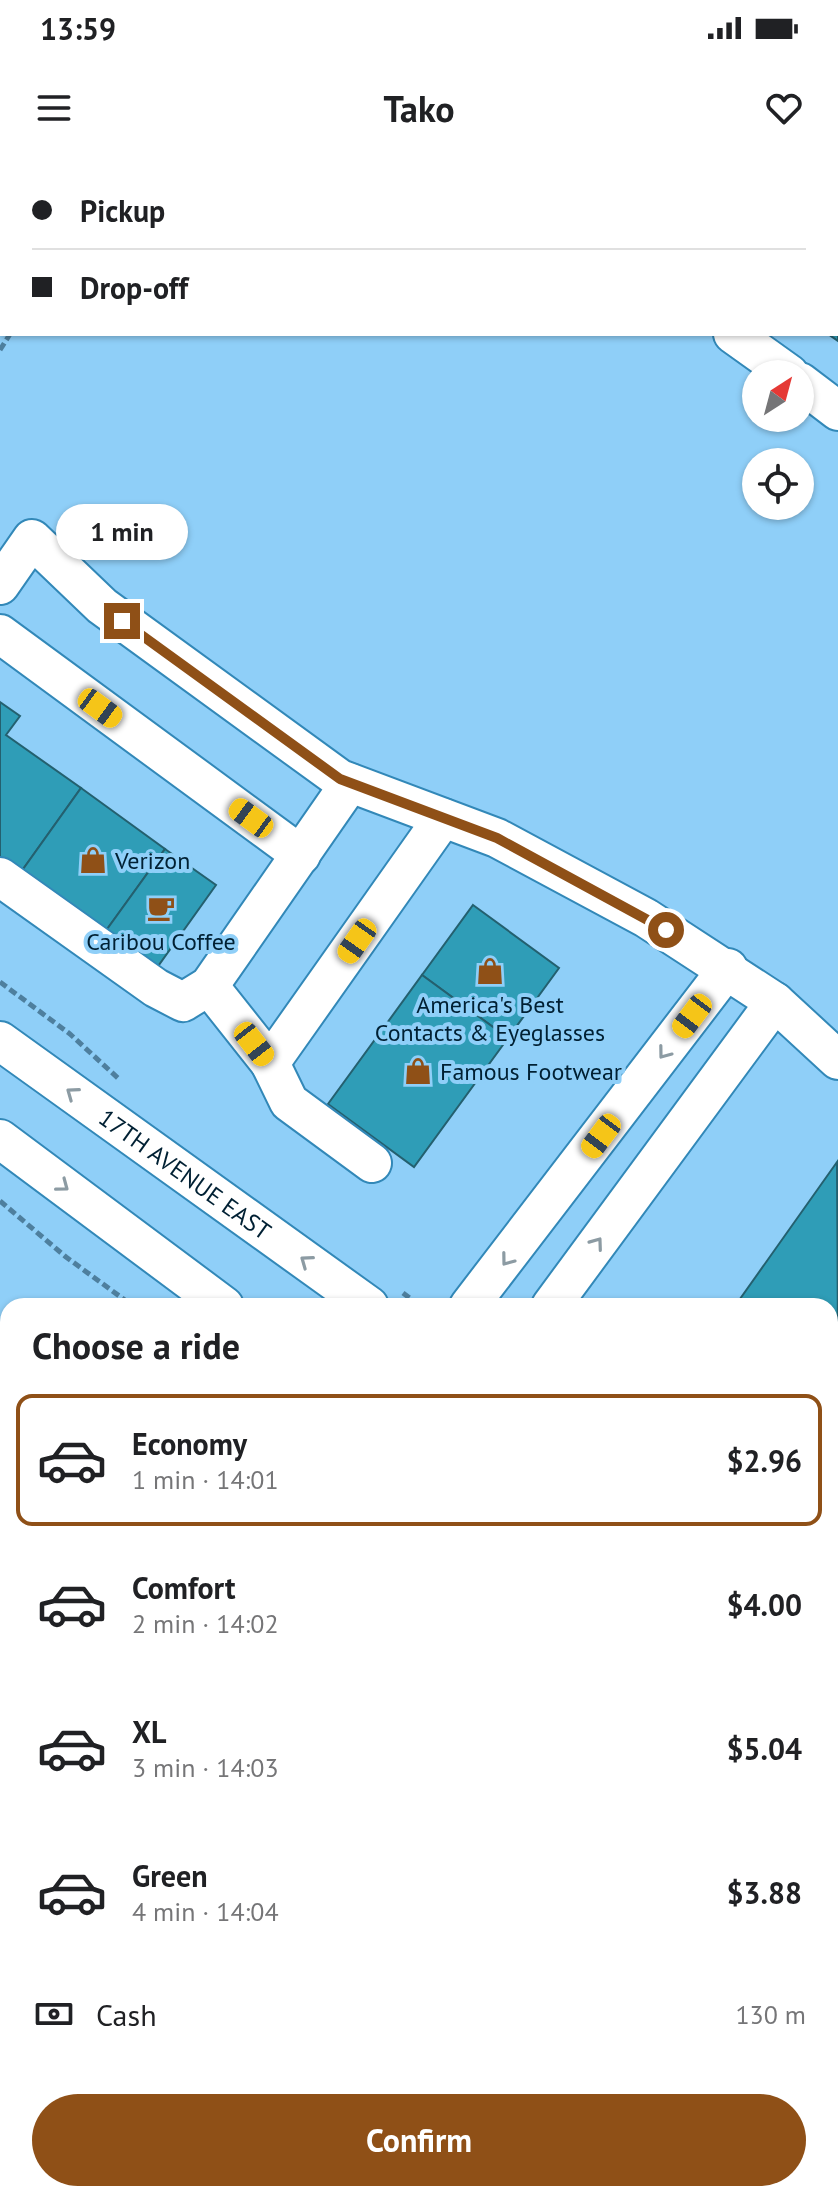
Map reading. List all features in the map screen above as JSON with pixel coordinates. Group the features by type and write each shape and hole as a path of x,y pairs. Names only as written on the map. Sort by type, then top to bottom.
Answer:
{"street":[{"path":"736,336 769,360"},
{"path":"814,393 838,411"},
{"path":"0,585 32,539 102,606 350,783 497,838 646,918 728,968 775,1002 838,1060"},
{"path":"0,634 301,855"},
{"path":"0,877 156,988 183,1002 209,986 350,783"},
{"path":"270,1063 443,818"},
{"path":"475,1298 728,968"},
{"path":"209,986 270,1063 289,1102 372,1163"},
{"path":"557,1298 775,1002"},
{"name":"17TH AVENUE EAST","path":"0,1041 358,1298"},
{"path":"0,1139 213,1298"}],"path":[{"path":"0,1201 66,1257 122,1298"}],"building":[{"path":"0,702 20,716 6,735 81,788 21,872 0,857"},
{"name":"Verizon","path":"81,788 165,849 105,932 21,872"},
{"name":"Caribou Coffee","path":"165,849 216,885 156,969 105,932"},
{"name":"America's Best Contacts & Eyeglasses","path":"473,905 559,968 508,1038 422,975"},
{"name":"Famous Footwear","path":"422,975 508,1038 414,1167 328,1104"},
{"path":"837,1162 838,1298 741,1298"}],"place":[{"name":"Verizon","path":"93,860"},
{"name":"Caribou Coffee","path":"161,908"},
{"name":"America's Best Contacts & Eyeglasses","path":"490,971"},
{"name":"Famous Footwear","path":"418,1071"}],"route":[{"path":"122,621 340,779 497,838 666,930"}]}
